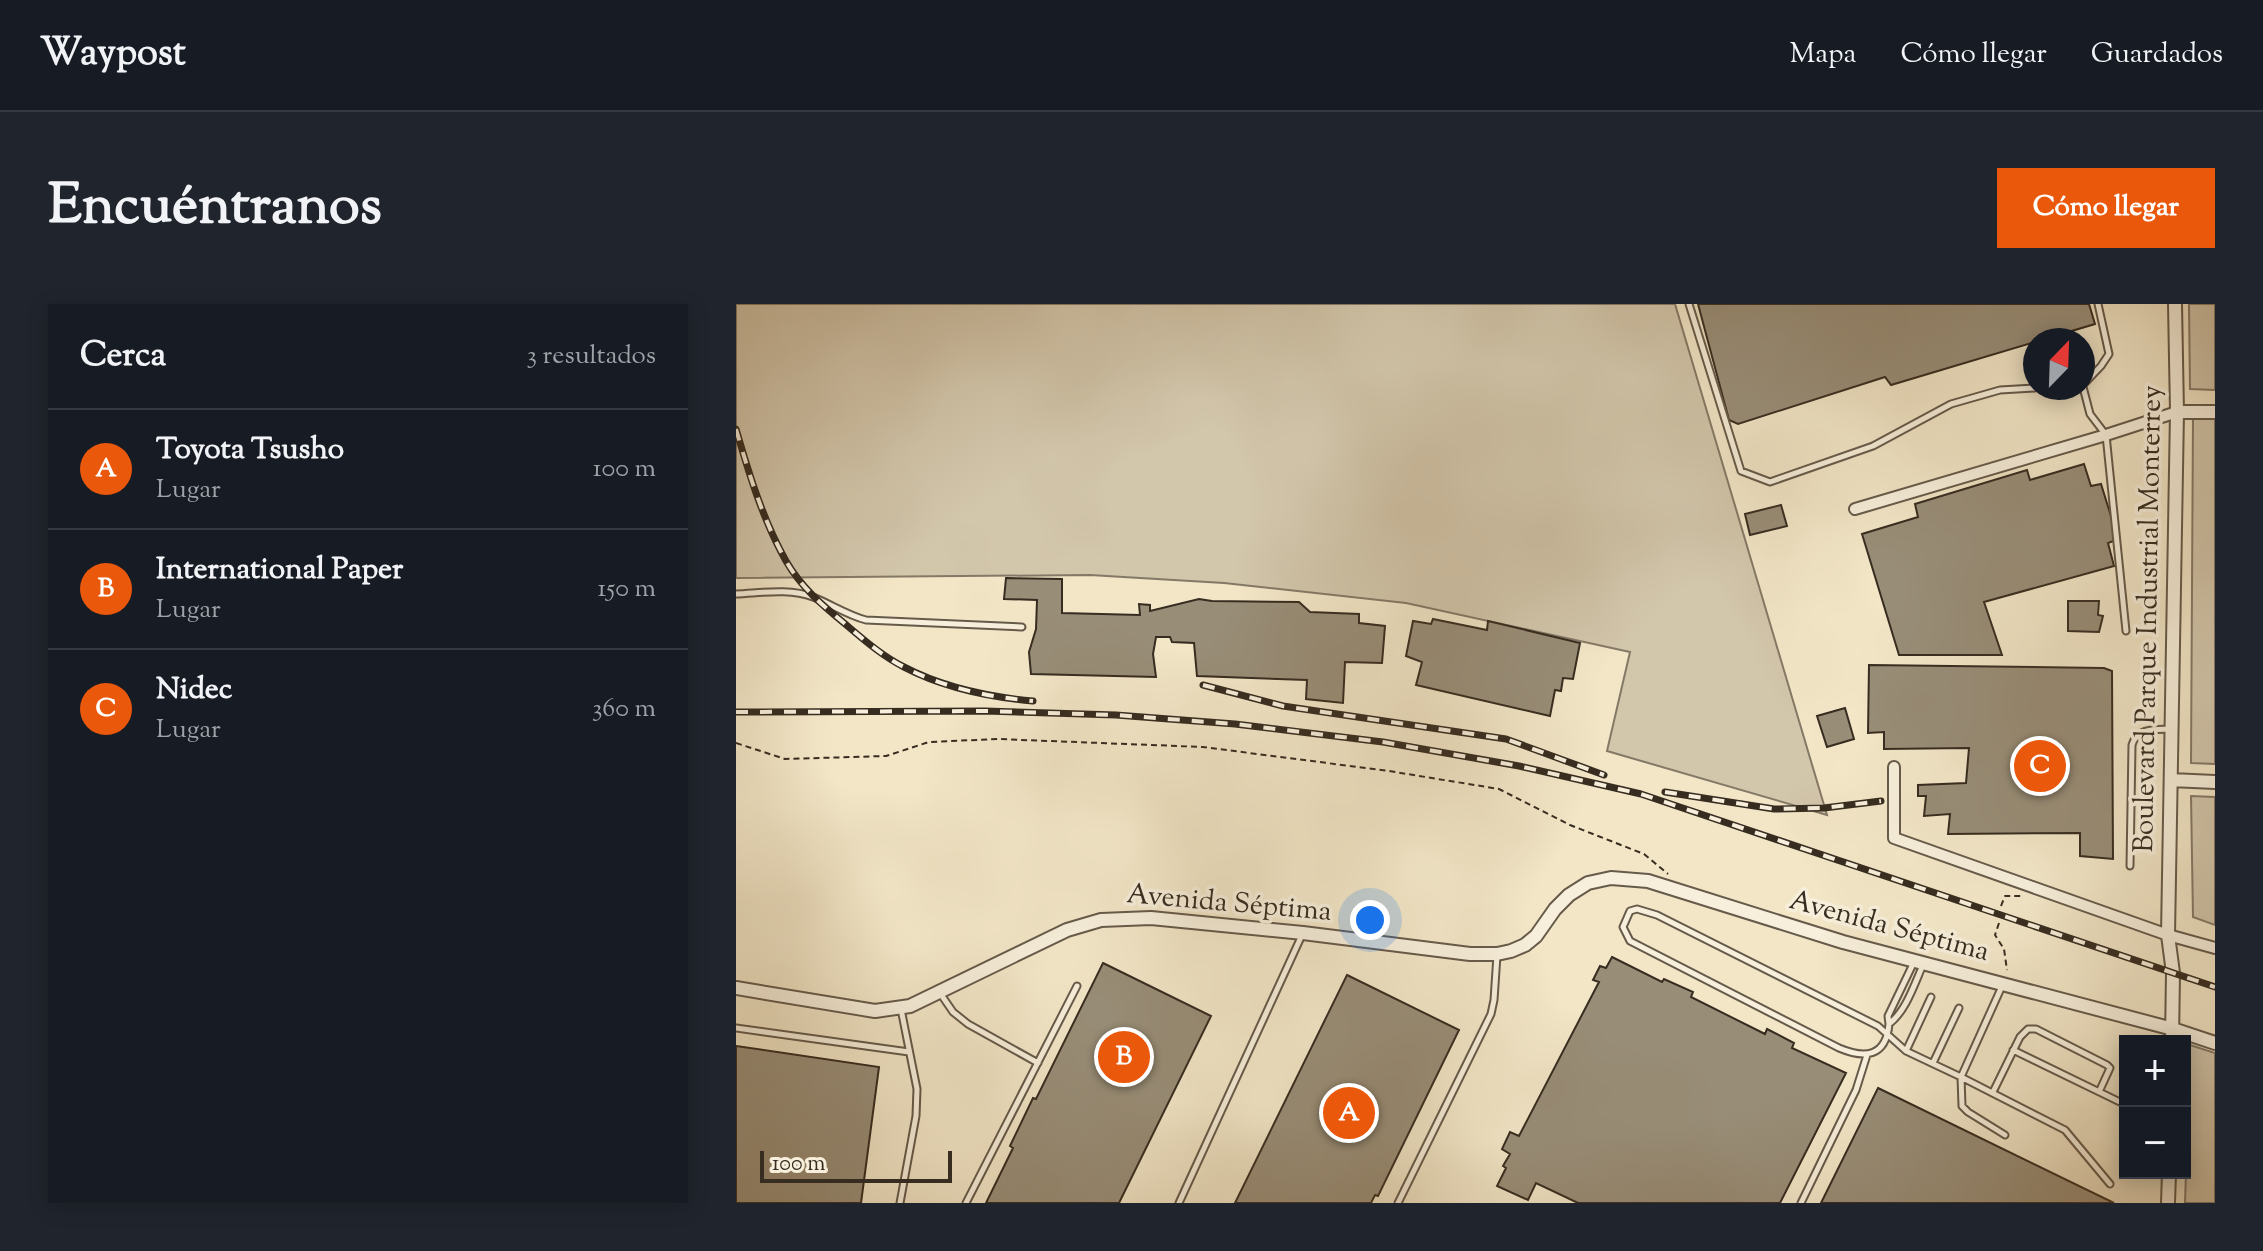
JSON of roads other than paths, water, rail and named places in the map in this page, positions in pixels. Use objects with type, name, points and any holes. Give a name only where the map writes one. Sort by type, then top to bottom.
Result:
[{"type":"street","name":"Boulevard Parque Industrial Monterrey","points":[[2173,1035],[2173,973],[2168,935],[2177,412],[2175,304]]},
{"type":"street","points":[[1855,509],[2177,412],[2215,412]]},
{"type":"street","points":[[1894,767],[1894,838],[2168,935],[2215,948]]},
{"type":"street","points":[[2171,780],[2215,782]]},
{"type":"street","name":"Avenida Séptima","points":[[736,988],[875,1011],[901,1008],[1067,930],[1101,920],[1151,918],[1470,954],[1497,954],[1525,945],[1536,936],[1569,895],[1588,883],[1611,878],[1648,881],[1843,942],[2004,983],[2173,1035]]},
{"type":"street","name":"Avenida Séptima","points":[[2191,1038],[2215,1043]]},
{"type":"street","points":[[2168,1203],[2169,1179]]},
{"type":"lane","points":[[1689,304],[1741,471],[1770,482],[1873,446],[1951,404],[2000,390],[2023,389]]},
{"type":"lane","points":[[2095,373],[2109,354],[2098,304]]},
{"type":"lane","points":[[2086,400],[2090,414],[2106,435],[2126,631]]},
{"type":"lane","points":[[736,594],[789,592],[812,597],[866,620],[1022,627]]},
{"type":"lane","points":[[2130,866],[2134,737],[2140,732],[2173,729]]},
{"type":"lane","points":[[1919,962],[1888,1016],[1888,1034],[1883,1045],[1867,1055],[1839,1048],[1630,941],[1623,927],[1630,911],[1637,909],[1657,915],[1878,1026],[1888,1034],[1906,1051],[2065,1130],[2110,1184]]},
{"type":"lane","points":[[1179,1203],[1303,933]]},
{"type":"lane","points":[[1398,1203],[1491,1014],[1497,954]]},
{"type":"lane","points":[[2004,983],[1961,1077],[1962,1106],[2005,1135]]},
{"type":"lane","points":[[966,1203],[1077,986]]},
{"type":"lane","points":[[939,992],[953,1012],[968,1024],[1038,1063]]},
{"type":"lane","points":[[1906,1051],[1931,997]]},
{"type":"lane","points":[[900,1203],[916,1116],[917,1089],[901,1008]]},
{"type":"lane","points":[[1933,1063],[1959,1008]]},
{"type":"lane","points":[[736,1028],[910,1052]]},
{"type":"lane","points":[[1993,1092],[2024,1032],[2036,1029],[2107,1065],[2110,1068],[2099,1092]]},
{"type":"lane","points":[[2013,1050],[2119,1102]]},
{"type":"lane","points":[[1801,1203],[1856,1090],[1867,1055]]},
{"type":"railway","points":[[736,429],[770,529],[798,579],[820,602],[880,652],[919,674],[967,690],[1033,701]]},
{"type":"railway","points":[[1203,685],[1283,706],[1506,739],[1604,775]]},
{"type":"railway","points":[[736,712],[985,711],[1116,715],[1235,724],[1383,742],[1519,766],[1641,794],[2215,987]]},
{"type":"railway","points":[[1665,792],[1774,809],[1824,808],[1881,801]]},
{"type":"place","name":"Nidec","points":[[2040,766]]},
{"type":"place","name":"International Paper","points":[[1124,1057]]},
{"type":"place","name":"Toyota Tsusho","points":[[1349,1113]]}]
